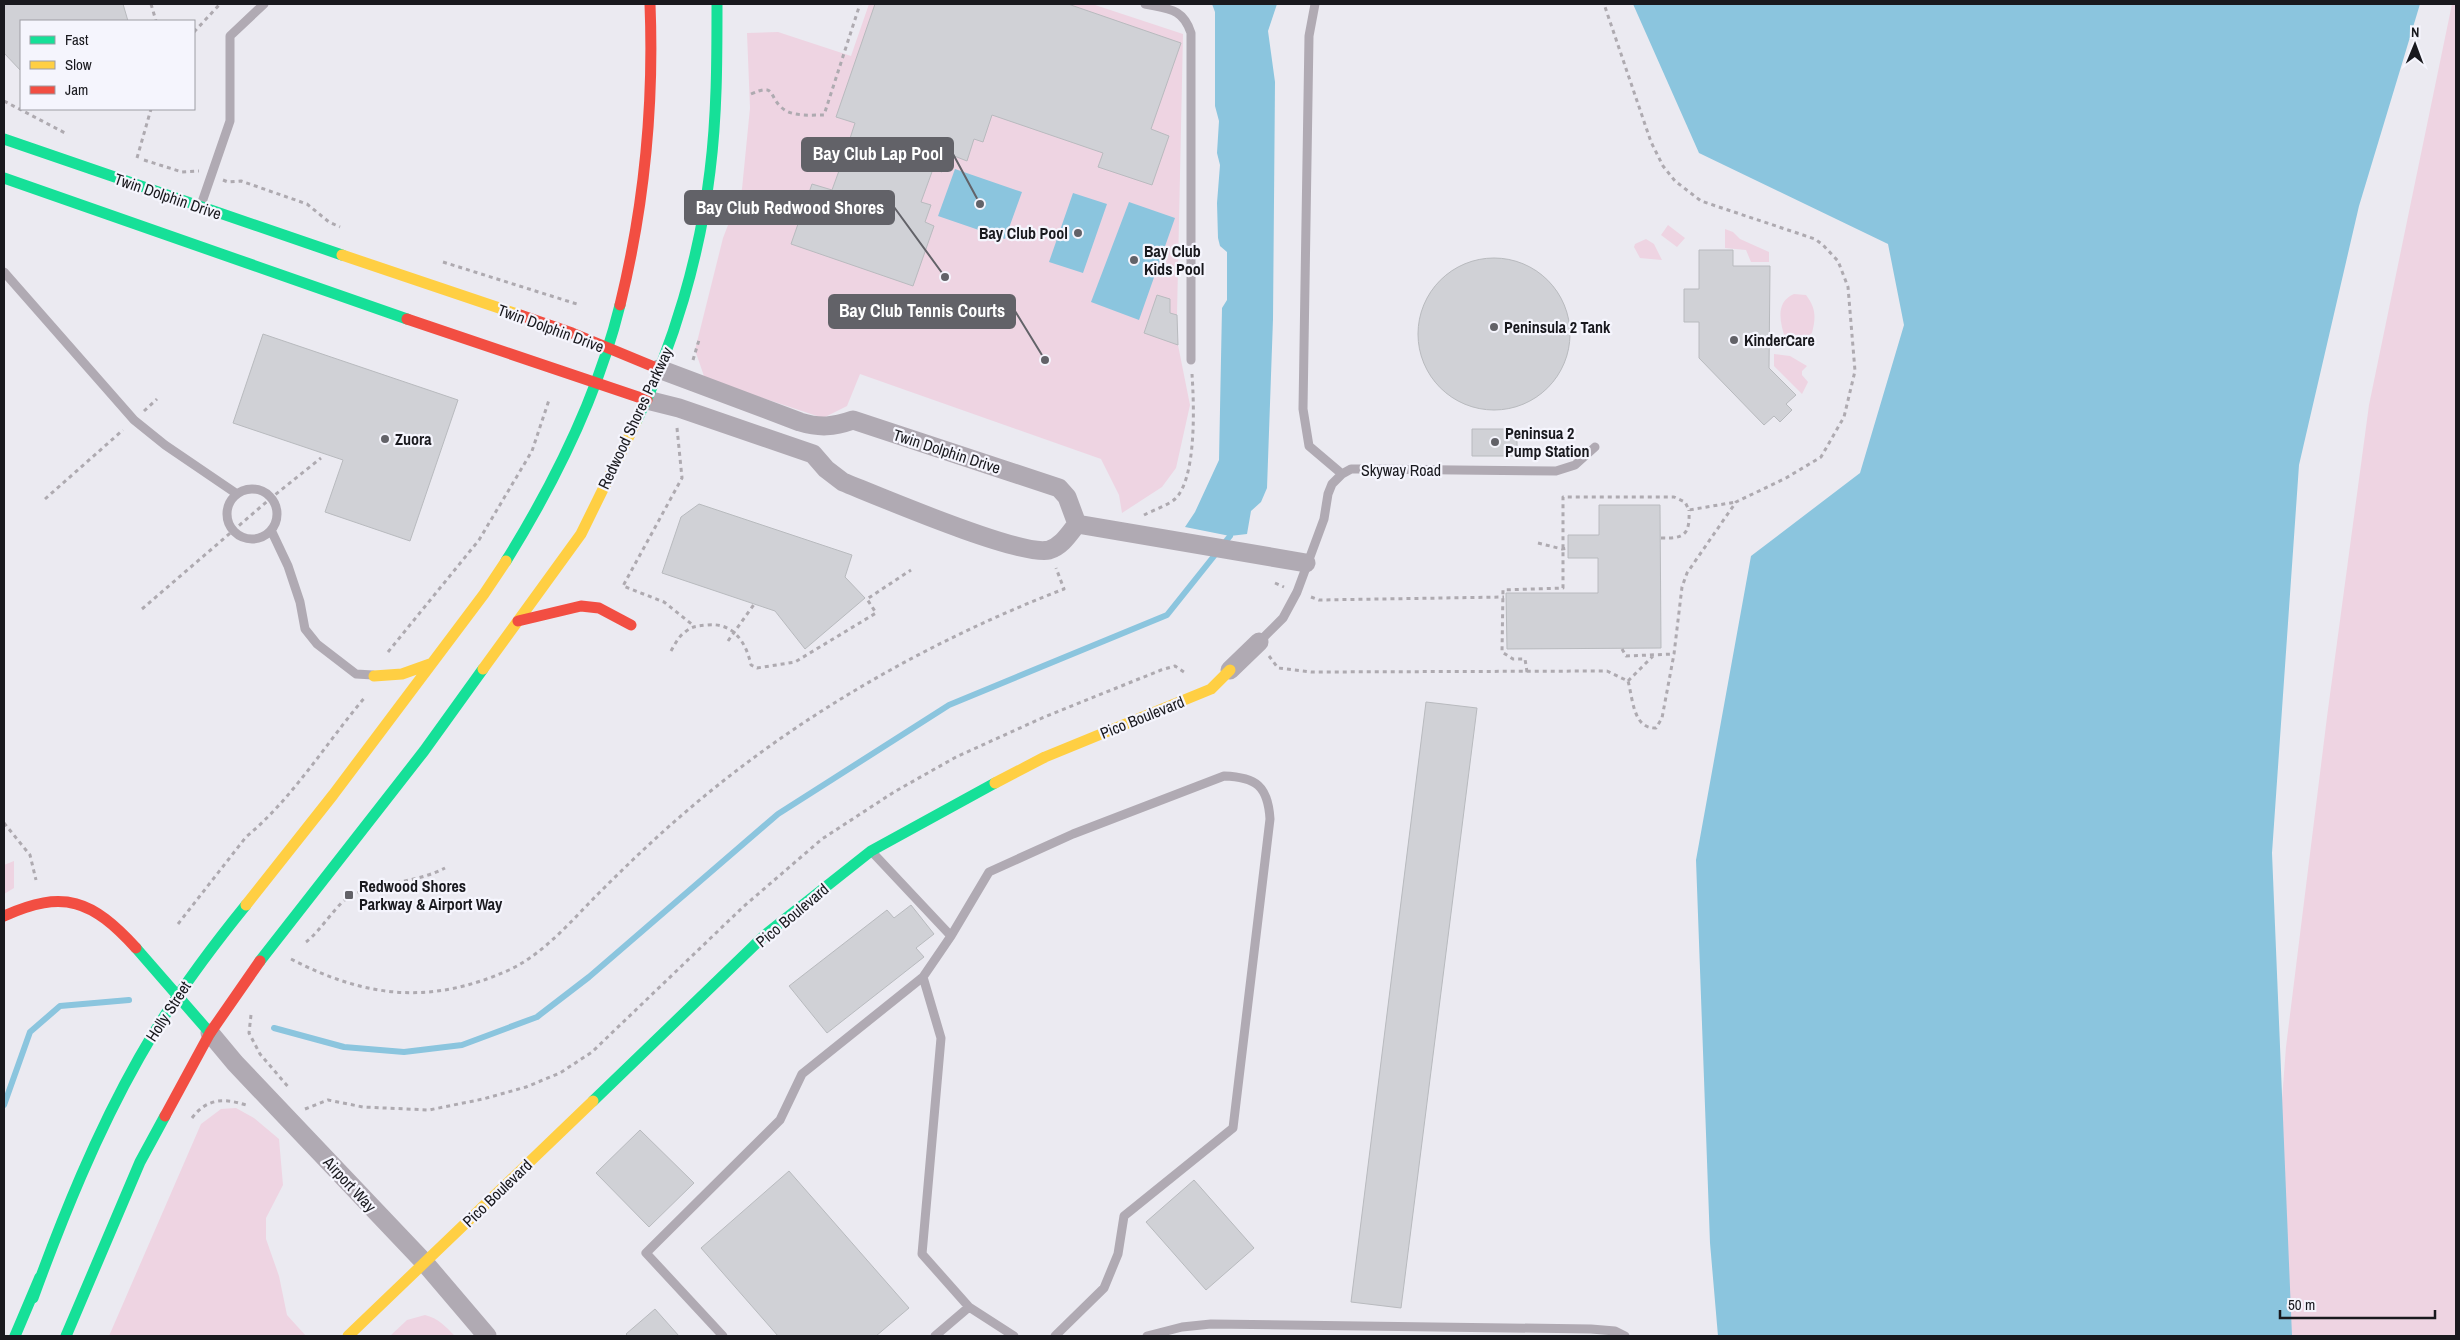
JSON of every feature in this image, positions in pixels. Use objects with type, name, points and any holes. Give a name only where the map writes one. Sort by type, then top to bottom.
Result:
[{"type":"main road","points":[[374,676],[402,674],[430,664],[499,572],[531,519],[580,421],[609,348],[622,297],[646,160],[651,88],[650,4]]},
{"type":"main road","name":"Redwood Shores Parkway","points":[[210,1033],[245,980],[424,751],[581,534],[659,369],[676,323],[696,246],[710,172],[717,85],[717,4]]},
{"type":"main road","name":"Twin Dolphin Drive","points":[[4,139],[572,334],[659,369]]},
{"type":"main road","points":[[4,178],[594,384],[646,400]]},
{"type":"main road","points":[[518,621],[580,606],[598,608],[631,625]]},
{"type":"main road","name":"Holly Street","points":[[19,1336],[40,1277],[95,1141],[126,1080],[177,996],[209,950],[332,796],[430,664]]},
{"type":"main road","name":"Pico Boulevard","points":[[424,1262],[765,935],[872,851],[926,819],[1044,757],[1211,689],[1230,670]]},
{"type":"main road","points":[[4,916],[19,909],[60,900],[76,902],[100,912],[125,935],[210,1033],[140,1162],[66,1336]]},
{"type":"main road","points":[[348,1336],[424,1262]]},
{"type":"main road","points":[[14,1336],[40,1277]]},
{"type":"street","name":"Twin Dolphin Drive","points":[[659,369],[800,422],[817,427],[834,427],[853,420],[1059,488],[1067,497],[1076,524]]},
{"type":"street","points":[[646,400],[679,408],[813,454],[826,469],[843,482],[985,537],[1035,551],[1049,550],[1060,545],[1076,524],[1115,532],[1306,562]]},
{"type":"street","name":"Skyway Road","points":[[1230,670],[1258,642]]},
{"type":"street","name":"Airport Way","points":[[210,1033],[235,1063],[424,1262],[487,1336]]},
{"type":"lane","points":[[200,207],[230,120],[230,36],[264,4]]},
{"type":"lane","points":[[1145,4],[1174,10],[1187,21],[1191,34],[1191,360]]},
{"type":"lane","points":[[1315,4],[1309,36],[1302,409],[1309,446],[1342,474]]},
{"type":"lane","points":[[4,272],[134,420],[165,445],[237,494]]},
{"type":"lane","name":"Skyway Road","points":[[1258,642],[1283,618],[1297,592],[1306,562],[1324,519],[1328,494],[1332,484],[1342,474],[1351,470],[1363,469],[1556,471],[1575,465],[1596,447]]},
{"type":"lane","points":[[254,489],[261,491],[271,498],[276,508],[277,516],[271,530],[265,535],[250,539],[242,537],[233,530],[227,517],[228,508],[237,494],[254,489]]},
{"type":"lane","points":[[271,530],[288,566],[300,602],[305,629],[318,644],[356,674],[374,676]]},
{"type":"lane","points":[[724,1336],[646,1254],[780,1120],[802,1074],[923,977],[951,936],[989,872],[1073,834],[1224,776],[1244,777],[1261,787],[1269,802],[1270,819],[1233,1128],[1124,1216],[1118,1254],[1104,1288],[1054,1336]]},
{"type":"lane","points":[[872,851],[951,936]]},
{"type":"lane","points":[[923,977],[941,1038],[922,1254],[969,1307],[1014,1336]]},
{"type":"lane","points":[[935,1336],[969,1307]]},
{"type":"lane","points":[[1147,1336],[1182,1327],[1211,1324],[1591,1329],[1614,1331],[1626,1336]]},
{"type":"path","points":[[151,4],[156,20]]},
{"type":"path","points":[[195,31],[220,4]]},
{"type":"path","points":[[751,94],[762,89],[768,89],[781,107],[794,114],[824,115],[860,4]]},
{"type":"path","points":[[1604,4],[1651,142],[1662,166],[1675,182],[1701,201],[1815,239],[1838,261],[1848,287],[1854,371],[1844,417],[1821,457],[1786,478],[1736,502],[1689,510]]},
{"type":"path","points":[[4,101],[20,109]]},
{"type":"path","points":[[22,110],[76,137]]},
{"type":"path","points":[[137,158],[151,110]]},
{"type":"path","points":[[128,155],[182,172],[199,170]]},
{"type":"path","points":[[228,182],[241,180],[307,204],[329,222],[345,230]]},
{"type":"path","points":[[438,261],[580,305]]},
{"type":"path","points":[[693,360],[699,340]]},
{"type":"path","points":[[1115,532],[1174,500],[1181,491],[1188,474],[1192,428],[1191,360]]},
{"type":"path","points":[[143,411],[157,399]]},
{"type":"path","points":[[383,657],[479,540],[532,451],[549,400]]},
{"type":"path","points":[[677,428],[682,478],[623,586],[664,602],[694,626]]},
{"type":"path","points":[[45,499],[124,429]]},
{"type":"path","points":[[142,609],[233,530],[321,458]]},
{"type":"path","points":[[1527,672],[1525,659],[1513,659],[1502,652],[1505,624],[1503,590],[1563,588],[1563,497],[1674,498],[1685,502],[1689,510],[1690,524],[1684,535],[1677,539],[1661,538]]},
{"type":"path","points":[[1628,681],[1637,717],[1642,725],[1648,728],[1656,728],[1662,718],[1674,654],[1682,587],[1687,573],[1736,502]]},
{"type":"path","points":[[1538,543],[1562,550],[1568,548]]},
{"type":"path","points":[[289,957],[317,972],[356,987],[390,993],[420,993],[458,986],[510,970],[542,948],[634,857],[684,814],[790,731],[913,658],[982,623],[1064,589],[1049,550]]},
{"type":"path","points":[[671,651],[684,632],[694,626],[711,624],[726,627],[734,632],[748,650],[751,665],[757,668],[795,662],[876,613],[867,598],[911,570]]},
{"type":"path","points":[[1275,583],[1320,600],[1504,597]]},
{"type":"path","points":[[728,641],[755,604]]},
{"type":"path","points":[[1258,642],[1278,668],[1303,671],[1607,671],[1628,681]]},
{"type":"path","points":[[1622,648],[1626,656],[1674,654]]},
{"type":"path","points":[[1628,681],[1654,656]]},
{"type":"path","points":[[286,1117],[328,1100],[363,1107],[429,1110],[483,1099],[526,1087],[560,1074],[592,1052],[743,906],[822,839],[894,792],[956,757],[1042,718],[1161,670],[1175,666],[1211,689]]},
{"type":"path","points":[[178,924],[246,837],[259,826],[295,786],[369,691]]},
{"type":"path","points":[[4,823],[30,855],[41,903]]},
{"type":"path","points":[[303,944],[316,935],[349,895],[400,881],[421,878],[445,868]]},
{"type":"path","points":[[283,964],[293,953]]},
{"type":"path","points":[[252,1007],[249,1033],[260,1054],[290,1089]]},
{"type":"path","points":[[190,1122],[201,1108],[217,1100],[250,1106]]},
{"type":"shaded area","points":[[869,4],[1092,4],[1183,34],[1177,315],[1178,345],[1190,405],[1176,468],[1162,487],[1122,513],[1119,495],[1101,459],[860,374],[847,406],[823,418],[705,379],[695,350],[723,238],[742,189],[750,108],[747,33],[778,32],[851,56]]},
{"type":"shaded area","points":[[2452,4],[2456,4],[2456,1336],[2264,1336],[2286,1047],[2327,717],[2369,405]]},
{"type":"shaded area","points":[[1668,225],[1685,238],[1677,247],[1661,235]]},
{"type":"shaded area","points":[[1725,229],[1733,232],[1740,239],[1769,252],[1769,262],[1751,262],[1746,250],[1725,248]]},
{"type":"shaded area","points":[[1646,239],[1654,244],[1662,260],[1640,258],[1634,247],[1635,244]]},
{"type":"shaded area","points":[[1794,294],[1806,295],[1812,304],[1814,313],[1812,333],[1797,343],[1785,338],[1780,313],[1784,302]]},
{"type":"shaded area","points":[[1774,354],[1790,356],[1807,366],[1802,371],[1802,375],[1808,382],[1802,394],[1774,366]]},
{"type":"shaded area","points":[[14,861],[14,888],[4,894],[4,865]]},
{"type":"shaded area","points":[[236,1108],[254,1118],[279,1139],[283,1185],[266,1218],[266,1239],[279,1276],[287,1315],[306,1336],[109,1336],[201,1124],[221,1109]]},
{"type":"shaded area","points":[[425,1315],[438,1321],[455,1336],[390,1336],[407,1320]]},
{"type":"water","points":[[1212,4],[1277,4],[1268,31],[1275,82],[1273,319],[1267,488],[1261,502],[1251,511],[1247,534],[1230,536],[1185,527],[1195,512],[1219,460],[1222,308],[1227,300],[1227,252],[1220,246],[1218,238],[1217,203],[1220,165],[1217,153],[1219,121],[1215,106],[1215,12]]},
{"type":"water","points":[[1633,4],[2420,4],[2359,206],[2299,465],[2272,853],[2292,1336],[1718,1336],[1710,1243],[1696,860],[1751,556],[1860,473],[1904,325],[1888,244],[1699,153]]},
{"type":"water","points":[[955,169],[1022,192],[1005,239],[938,216]]},
{"type":"water","name":"Bay Club Pool","points":[[1073,193],[1107,204],[1083,273],[1049,262]]},
{"type":"water","name":"Bay Club Kids Pool","points":[[1129,202],[1175,218],[1139,320],[1091,302]]},
{"type":"building","points":[[4,4],[123,4],[128,20],[20,20],[20,70],[4,53]]},
{"type":"building","points":[[875,4],[1068,4],[1181,43],[1151,129],[1169,136],[1152,185],[1098,167],[1103,153],[992,115],[983,142],[974,139],[967,161],[949,154],[942,172],[933,169],[921,202],[931,205],[925,222],[934,226],[913,286],[791,244],[812,184],[832,190],[844,157],[855,123],[836,117]]},
{"type":"building","name":"KinderCare","points":[[1699,250],[1733,250],[1733,266],[1770,266],[1769,368],[1796,395],[1786,404],[1792,410],[1780,422],[1774,416],[1764,425],[1699,358],[1699,322],[1684,322],[1684,289],[1699,289]]},
{"type":"building","name":"Peninsula 2 Tank","points":[[1494,258],[1509,259],[1523,263],[1548,280],[1565,305],[1569,319],[1569,349],[1565,363],[1548,388],[1523,405],[1509,409],[1494,410],[1479,409],[1465,405],[1440,388],[1423,363],[1419,349],[1418,334],[1419,319],[1423,305],[1440,280],[1465,263],[1479,259]]},
{"type":"building","points":[[1157,295],[1170,299],[1170,313],[1177,315],[1178,345],[1144,333]]},
{"type":"building","points":[[263,334],[458,400],[410,541],[325,512],[343,460],[233,423]]},
{"type":"building","name":"Peninsua 2 Pump Station","points":[[1472,429],[1517,429],[1517,456],[1472,456]]},
{"type":"building","points":[[699,504],[852,555],[845,577],[865,598],[805,649],[775,611],[662,573],[681,517]]},
{"type":"building","points":[[1599,505],[1660,505],[1661,648],[1507,649],[1506,593],[1598,593],[1598,558],[1568,558],[1568,535],[1599,535]]},
{"type":"building","points":[[1426,702],[1477,708],[1401,1308],[1351,1302]]},
{"type":"building","points":[[911,905],[934,934],[916,948],[924,957],[827,1033],[789,986],[887,910],[894,918]]},
{"type":"building","points":[[640,1130],[694,1183],[649,1227],[596,1173]]},
{"type":"building","points":[[789,1171],[909,1308],[876,1336],[778,1336],[701,1248]]},
{"type":"building","points":[[1194,1180],[1254,1248],[1206,1290],[1146,1222]]},
{"type":"building","points":[[655,1309],[679,1336],[628,1336],[626,1334]]},
{"type":"waterway","points":[[274,1028],[344,1047],[404,1052],[462,1045],[537,1017],[589,977],[778,814],[949,705],[1167,615],[1230,536]]},
{"type":"waterway","points":[[4,1105],[30,1032],[60,1006],[129,1000]]},
{"type":"traffic: fast","points":[[636,422],[650,393],[684,299],[700,235],[706,203],[714,129],[717,67],[717,4]]},
{"type":"traffic: fast","points":[[4,139],[342,255]]},
{"type":"traffic: fast","points":[[4,178],[407,319]]},
{"type":"traffic: fast","points":[[506,561],[558,469],[573,437],[600,372],[620,305]]},
{"type":"traffic: fast","points":[[260,961],[424,751],[483,669]]},
{"type":"traffic: fast","points":[[593,1101],[765,935],[871,851],[995,783]]},
{"type":"traffic: fast","points":[[33,1298],[81,1176],[123,1087],[176,998],[246,905]]},
{"type":"traffic: fast","points":[[136,948],[210,1033]]},
{"type":"traffic: fast","points":[[66,1336],[140,1162],[165,1116]]},
{"type":"traffic: fast","points":[[15,1336],[40,1277]]},
{"type":"traffic: slow","points":[[342,255],[520,315]]},
{"type":"traffic: slow","points":[[483,669],[581,534],[636,422]]},
{"type":"traffic: slow","points":[[246,905],[333,795],[484,594],[506,561]]},
{"type":"traffic: slow","points":[[374,676],[402,674],[430,664]]},
{"type":"traffic: slow","points":[[995,783],[1045,757],[1211,689],[1230,670]]},
{"type":"traffic: slow","points":[[348,1336],[593,1101]]},
{"type":"traffic: jam","points":[[620,305],[635,231],[646,155],[651,42],[650,4]]},
{"type":"traffic: jam","points":[[520,315],[572,333],[659,369]]},
{"type":"traffic: jam","points":[[407,319],[647,400]]},
{"type":"traffic: jam","points":[[518,621],[581,606],[599,608],[631,625]]},
{"type":"traffic: jam","points":[[4,916],[44,903],[61,902],[76,904],[91,910],[105,919],[136,948]]},
{"type":"traffic: jam","points":[[165,1116],[210,1033],[260,961]]},
{"type":"place","name":"Bay Club Lap Pool","points":[[980,204]]},
{"type":"place","name":"Bay Club Pool","points":[[1078,233]]},
{"type":"place","name":"Bay Club Kids Pool","points":[[1134,260]]},
{"type":"place","name":"Bay Club Redwood Shores","points":[[945,277]]},
{"type":"place","name":"Peninsula 2 Tank","points":[[1494,327]]},
{"type":"place","name":"KinderCare","points":[[1734,340]]},
{"type":"place","name":"Bay Club Tennis Courts","points":[[1045,360]]},
{"type":"place","name":"Zuora","points":[[385,439]]},
{"type":"place","name":"Peninsua 2 Pump Station","points":[[1495,442]]},
{"type":"place","name":"Redwood Shores Parkway & Airport Way","points":[[349,895]]}]
